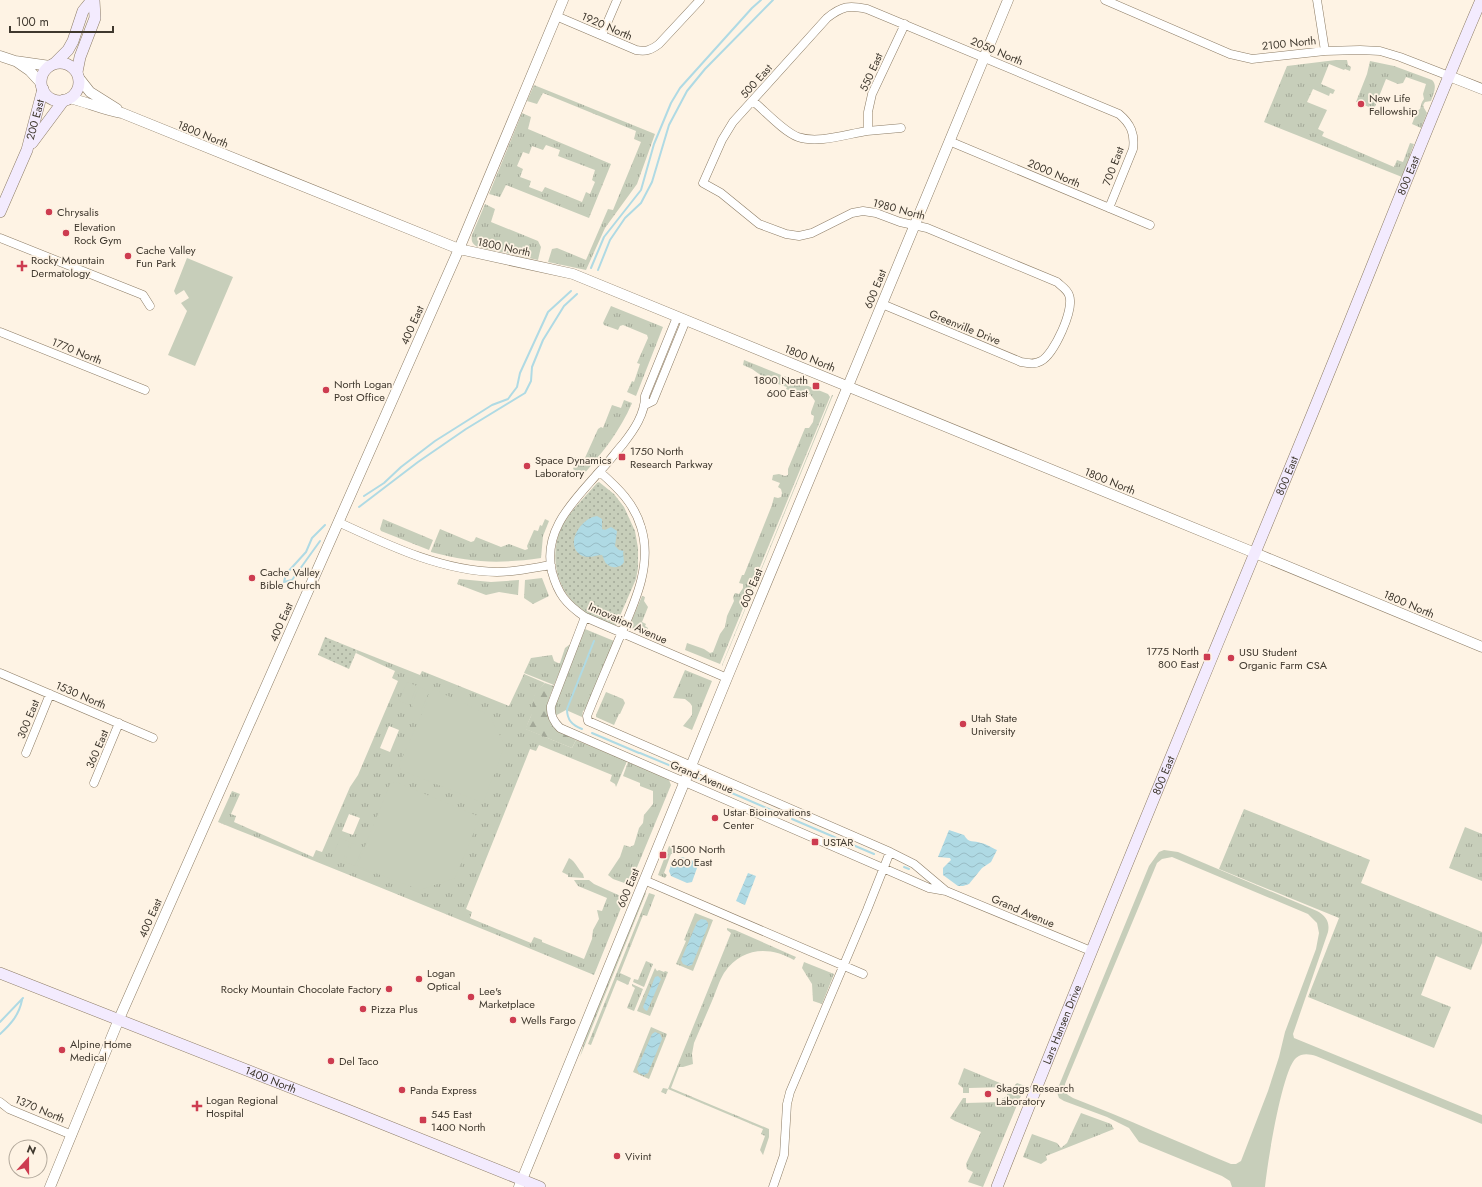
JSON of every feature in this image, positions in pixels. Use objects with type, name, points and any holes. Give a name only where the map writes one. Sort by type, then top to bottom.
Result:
[{"type":"main road","points":[[93,0],[95,18],[80,57],[78,90],[66,99],[52,99],[46,95],[42,86],[42,76],[45,71],[68,50],[73,41],[83,11],[93,0]]},
{"type":"main road","name":"800 East","points":[[1091,951],[1481,0]]},
{"type":"main road","points":[[52,65],[62,63],[68,64],[78,75]]},
{"type":"main road","name":"200 East","points":[[0,212],[27,150],[42,86]]},
{"type":"main road","name":"200 East","points":[[27,150],[66,99]]},
{"type":"main road","name":"Lars Hansen Drive","points":[[997,1187],[1091,951]]},
{"type":"main road","name":"1400 North","points":[[0,973],[119,1019],[521,1183],[540,1187]]},
{"type":"street","name":"400 East","points":[[50,1187],[119,1019],[459,249],[563,0]]},
{"type":"street","points":[[602,35],[617,0]]},
{"type":"street","name":"1920 North","points":[[556,16],[636,50],[643,51],[651,50],[659,44],[700,0]]},
{"type":"street","name":"600 East","points":[[521,1183],[684,782],[1008,0]]},
{"type":"street","name":"2100 North","points":[[1105,0],[1230,54],[1252,59],[1325,51],[1380,51],[1400,57],[1482,89]]},
{"type":"street","points":[[1317,0],[1325,51]]},
{"type":"street","name":"2050 North","points":[[844,7],[854,6],[867,9],[1119,114],[1127,121],[1133,131]]},
{"type":"street","name":"500 East","points":[[703,184],[722,140],[733,122],[827,18],[844,7]]},
{"type":"street","name":"550 East","points":[[868,131],[868,112],[872,94],[905,24]]},
{"type":"street","points":[[0,56],[15,61],[52,65]]},
{"type":"street","points":[[15,61],[30,71],[42,86]]},
{"type":"street","name":"1800 North","points":[[78,75],[90,92],[122,114]]},
{"type":"street","name":"1800 North","points":[[66,99],[82,101],[122,114],[459,249],[573,274],[1482,647]]},
{"type":"street","points":[[753,101],[790,133],[798,137],[819,140],[868,131],[901,128]]},
{"type":"street","name":"700 East","points":[[1109,208],[1133,149],[1133,131]]},
{"type":"street","name":"2000 North","points":[[949,142],[1150,226]]},
{"type":"street","name":"1980 North","points":[[703,184],[721,193],[759,224],[786,234],[799,236],[812,233],[852,213],[863,211],[876,213],[900,222],[927,228],[1057,282],[1069,295],[1069,312],[1053,348],[1048,356],[1040,361]]},
{"type":"street","points":[[0,238],[143,295],[150,306]]},
{"type":"street","name":"Greenville Drive","points":[[882,304],[1021,362],[1031,364],[1040,361]]},
{"type":"street","name":"Innovation Avenue","points":[[681,318],[653,401],[645,405],[637,424],[630,435],[564,513],[556,529],[552,544],[551,565],[560,594],[571,607],[585,617],[727,678]]},
{"type":"street","name":"1770 North","points":[[0,332],[145,390]]},
{"type":"street","points":[[600,472],[620,489],[632,506],[641,527],[645,551],[640,584],[621,633]]},
{"type":"street","points":[[338,522],[426,559],[458,568],[498,572],[521,571],[551,565]]},
{"type":"street","name":"Grand Avenue","points":[[585,617],[552,701],[551,711],[554,721],[560,728],[929,888],[946,891],[1091,951]]},
{"type":"street","name":"Grand Avenue","points":[[621,633],[587,716],[587,719],[591,723],[890,852],[914,864],[946,891]]},
{"type":"street","name":"1530 North","points":[[0,673],[153,738]]},
{"type":"street","name":"300 East","points":[[26,753],[50,694]]},
{"type":"street","name":"360 East","points":[[94,783],[119,724]]},
{"type":"street","points":[[773,1187],[784,1155],[787,1104],[790,1092],[844,966],[890,852]]},
{"type":"street","points":[[644,880],[862,974]]},
{"type":"street","name":"1370 North","points":[[0,1102],[9,1109],[72,1135]]},
{"type":"green space","points":[[1347,60],[1348,65],[1351,67],[1350,71],[1329,64],[1321,84],[1335,90],[1333,94],[1330,93],[1329,96],[1313,89],[1307,102],[1327,110],[1318,129],[1324,132],[1322,136],[1394,167],[1397,160],[1403,162],[1410,143],[1414,144],[1402,177],[1264,122],[1287,66]]},
{"type":"green space","points":[[1370,61],[1394,66],[1434,82],[1435,85],[1431,101],[1425,102],[1423,105],[1427,113],[1421,128],[1412,124],[1424,99],[1423,94],[1426,84],[1406,77],[1403,83],[1398,84],[1386,79],[1374,109],[1356,102],[1367,74]]},
{"type":"green space","points":[[534,85],[655,134],[637,184],[605,228],[586,270],[548,262],[552,249],[557,248],[586,260],[608,209],[613,210],[641,142],[634,139],[636,131],[543,93],[537,104],[527,101]]},
{"type":"green space","points":[[522,113],[531,117],[528,129],[611,164],[589,218],[506,185],[500,197],[489,194]],"holes":[[[546,145],[560,150],[558,156],[595,170],[592,180],[595,182],[590,194],[586,192],[582,202],[545,187],[542,192],[529,187],[531,181],[520,177],[523,169],[517,166],[523,152],[529,154],[532,146],[543,150]]]},
{"type":"green space","points":[[485,204],[495,209],[491,222],[538,241],[541,247],[538,260],[478,247],[473,243],[472,235]]},
{"type":"green space","points":[[187,258],[233,277],[195,366],[168,355],[187,311],[181,303],[189,298],[184,290],[176,295],[174,291]]},
{"type":"green space","points":[[611,306],[663,327],[636,396],[627,392],[632,381],[634,382],[640,364],[637,363],[648,338],[647,335],[623,325],[620,326],[618,330],[604,325],[603,323]]},
{"type":"green space","points":[[744,360],[828,394],[830,397],[720,664],[685,650],[687,643],[704,649],[710,653],[713,652],[720,634],[725,627],[727,616],[734,601],[733,597],[735,593],[739,594],[743,588],[743,584],[739,583],[742,575],[744,575],[774,497],[781,497],[781,489],[778,487],[780,483],[772,480],[773,475],[788,475],[788,469],[805,428],[809,428],[813,422],[814,416],[811,412],[815,401],[810,394],[803,396],[786,389],[787,387],[769,381],[752,369],[743,365]]},
{"type":"green space","points":[[833,395],[722,666],[722,665]]},
{"type":"green space","points":[[624,400],[632,403],[622,423],[610,441],[583,475],[573,469],[575,465],[572,463],[574,457],[584,460],[598,429],[601,427],[603,428],[612,405],[621,408]]},
{"type":"green space","points":[[599,482],[614,494],[624,507],[635,531],[638,548],[638,568],[636,579],[616,625],[611,625],[590,616],[578,607],[564,590],[556,569],[556,547],[562,526],[574,509]]},
{"type":"green space","points":[[383,519],[433,540],[429,550],[381,531],[380,529]]},
{"type":"green space","points":[[545,519],[549,521],[543,536],[541,558],[499,562],[473,560],[431,552],[440,529],[471,542],[474,541],[476,537],[501,547],[509,544],[525,550],[528,549],[527,546],[534,530],[538,531],[540,525],[542,526]]},
{"type":"green space","points":[[542,578],[549,596],[533,604],[524,598],[525,580]]},
{"type":"green space","points":[[459,579],[491,582],[519,580],[518,595],[499,592],[486,595],[457,584]]},
{"type":"green space","points":[[642,596],[645,597],[644,601],[648,607],[642,622],[646,624],[645,626],[651,633],[650,635],[629,627]]},
{"type":"green space","points":[[585,629],[614,641],[587,708],[583,711],[582,717],[566,710],[555,716],[555,701]]},
{"type":"green space","points":[[325,637],[357,650],[349,669],[318,655]]},
{"type":"green space","points":[[571,645],[554,685],[524,673],[531,658],[552,655],[554,661],[560,663],[565,648]]},
{"type":"green space","points":[[357,650],[420,675],[422,671],[509,706],[524,674],[545,683],[535,694],[532,714],[526,729],[572,748],[576,740],[627,761],[616,787],[615,784],[610,781],[612,775],[539,745],[536,751],[530,749],[466,909],[472,912],[470,918],[531,943],[534,937],[542,940],[542,942],[584,959],[592,939],[593,930],[599,919],[597,910],[602,911],[607,898],[578,886],[574,880],[589,880],[594,884],[625,898],[594,975],[218,822],[232,791],[240,794],[231,814],[236,816],[234,822],[313,857],[316,850],[322,852],[350,787],[358,775],[398,681],[392,678],[395,671],[356,653]],"holes":[[[389,726],[399,730],[390,752],[380,748]],[[349,814],[360,818],[353,835],[342,831]]]},
{"type":"green space","points":[[685,670],[712,681],[692,730],[683,726],[692,715],[692,706],[685,699],[673,698]]},
{"type":"green space","points":[[407,682],[417,686],[409,705],[399,701]]},
{"type":"green space","points":[[545,683],[554,686],[548,705],[547,713],[549,719],[559,730],[576,740],[572,748],[525,729],[531,716],[536,691]]},
{"type":"green space","points":[[419,687],[429,692],[421,711],[411,706]]},
{"type":"green space","points":[[433,689],[489,715],[505,745],[483,803],[401,770],[399,765]]},
{"type":"green space","points":[[606,692],[623,699],[625,703],[614,725],[596,717]]},
{"type":"green space","points":[[628,762],[664,777],[669,780],[671,785],[630,885],[613,879],[608,875],[620,857],[624,845],[630,847],[634,845],[639,828],[643,823],[644,815],[653,804],[653,791],[640,786],[640,783],[623,776]]},
{"type":"green space","points":[[396,782],[480,817],[455,878],[420,890],[357,866],[390,784]]},
{"type":"green space","points":[[1244,809],[1370,860],[1361,883],[1482,932],[1482,943],[1471,970],[1436,956],[1421,995],[1451,1007],[1434,1048],[1308,997],[1339,918],[1219,869]]},
{"type":"green space","points":[[1465,827],[1482,834],[1482,881],[1449,868]]},
{"type":"green space","points":[[340,838],[350,842],[343,861],[332,857]]},
{"type":"green space","points":[[352,843],[363,847],[355,866],[345,862]]},
{"type":"green space","points":[[669,846],[679,851],[678,854],[671,854],[664,873],[667,875],[665,878],[658,875]]},
{"type":"green space","points":[[1164,850],[1178,852],[1317,911],[1323,915],[1328,922],[1328,932],[1293,1034],[1294,1038],[1482,1115],[1482,1124],[1316,1056],[1308,1054],[1298,1056],[1291,1066],[1281,1098],[1276,1119],[1265,1187],[1232,1187],[1230,1181],[1222,1176],[1139,1142],[1129,1128],[1107,1117],[1059,1098],[1057,1092],[1058,1088],[1149,866],[1159,852]],"holes":[[[1172,857],[1308,914],[1317,923],[1319,933],[1316,949],[1285,1032],[1268,1091],[1241,1161],[1236,1164],[1231,1164],[1073,1098],[1065,1092],[1065,1084],[1157,863],[1162,859]]]},
{"type":"green space","points":[[569,858],[583,874],[584,878],[568,877],[568,875],[562,872]]},
{"type":"green space","points":[[645,892],[646,893],[580,1057],[585,1039]]},
{"type":"green space","points":[[649,893],[655,895],[647,916],[643,915],[620,973],[631,978],[628,985],[617,980],[591,1045],[588,1044]]},
{"type":"green space","points":[[695,913],[713,920],[693,971],[676,964],[686,941],[684,940]]},
{"type":"green space","points":[[727,928],[735,930],[796,957],[794,960],[775,952],[756,952],[747,954],[731,964],[721,979],[694,1043],[692,1054],[693,1064],[679,1067],[671,1088],[769,1129],[769,1137],[763,1155],[760,1150],[765,1136],[761,1134],[763,1129],[668,1089],[731,933],[727,930]]},
{"type":"green space","points":[[646,961],[653,964],[644,987],[633,982],[634,979],[638,980]]},
{"type":"green space","points":[[804,962],[834,974],[822,1004],[813,1001],[812,984],[802,968]]},
{"type":"green space","points":[[655,968],[657,971],[668,972],[650,1016],[637,1011]]},
{"type":"green space","points":[[632,984],[643,989],[634,1011],[627,1008],[635,988]]},
{"type":"green space","points":[[651,1027],[667,1034],[649,1079],[633,1072]]},
{"type":"green space","points":[[964,1068],[1012,1088],[1017,1083],[1025,1086],[983,1187],[968,1182],[973,1172],[967,1169],[966,1164],[981,1132],[950,1118],[963,1098],[966,1098],[966,1103],[1002,1102],[1002,1098],[1007,1095],[1006,1087],[969,1088],[969,1093],[963,1093],[963,1088],[958,1084]]},
{"type":"green space","points":[[663,1088],[668,1089],[666,1094],[661,1092]]},
{"type":"green space","points":[[1081,1113],[1111,1124],[1114,1129],[1046,1156],[1047,1160],[1041,1164],[1023,1157],[1032,1134],[1057,1143],[1061,1148],[1067,1143]]},
{"type":"water","points":[[597,516],[602,519],[602,529],[605,530],[611,527],[617,531],[615,546],[619,550],[624,551],[624,562],[619,567],[609,566],[605,562],[602,555],[585,557],[577,552],[574,546],[576,533],[580,527],[591,518]]},
{"type":"water","points":[[949,830],[964,835],[970,841],[987,845],[997,850],[991,862],[982,868],[969,884],[963,886],[958,886],[943,875],[943,868],[951,860],[950,858],[938,857]]},
{"type":"water","points":[[682,857],[696,862],[697,868],[692,882],[687,883],[671,876],[669,871],[673,860]]},
{"type":"water","points":[[748,873],[756,876],[745,905],[736,901]]},
{"type":"water","points":[[701,919],[706,920],[708,926],[692,965],[688,966],[683,964],[681,960],[697,922]]},
{"type":"water","points":[[658,976],[661,979],[647,1011],[643,1007],[655,977]]},
{"type":"water","points":[[655,1032],[660,1034],[662,1039],[648,1073],[644,1075],[639,1073],[637,1069],[652,1034]]},
{"type":"waterway","points":[[591,268],[604,237],[641,190],[654,144],[671,103],[680,88],[752,8],[761,0]]},
{"type":"waterway","points":[[598,270],[610,240],[625,218],[641,203],[652,182],[669,125],[687,91],[705,69],[773,0]]},
{"type":"waterway","points":[[364,496],[384,483],[401,467],[435,441],[492,405],[508,399],[517,387],[520,373],[548,312],[571,291]]},
{"type":"waterway","points":[[359,507],[418,462],[466,429],[525,393],[531,381],[532,367],[543,340],[564,306],[577,294]]},
{"type":"waterway","points":[[284,582],[286,574],[306,552],[312,538],[325,525]]},
{"type":"waterway","points":[[284,582],[292,580],[320,541]]},
{"type":"waterway","points":[[582,729],[575,726],[571,722],[567,709],[594,641]]},
{"type":"waterway","points":[[592,733],[639,753]]},
{"type":"waterway","points":[[640,753],[676,768]]},
{"type":"waterway","points":[[697,778],[783,815]]},
{"type":"waterway","points":[[792,819],[874,854]]},
{"type":"waterway","points":[[904,867],[909,869]]},
{"type":"waterway","points":[[0,1022],[23,998]]},
{"type":"waterway","points":[[0,1034],[14,1019],[22,1000]]},
{"type":"place","name":"New Life Fellowship","points":[[1361,104]]},
{"type":"place","name":"Chrysalis","points":[[49,212]]},
{"type":"place","name":"Elevation Rock Gym","points":[[66,233]]},
{"type":"place","name":"Cache Valley Fun Park","points":[[128,256]]},
{"type":"place","name":"Rocky Mountain Dermatology","points":[[22,266]]},
{"type":"place","name":"1800 North 600 East","points":[[816,386]]},
{"type":"place","name":"North Logan Post Office","points":[[326,390]]},
{"type":"place","name":"1750 North Research Parkway","points":[[622,457]]},
{"type":"place","name":"Space Dynamics Laboratory","points":[[527,466]]},
{"type":"place","name":"Cache Valley Bible Church","points":[[252,578]]},
{"type":"place","name":"1775 North 800 East","points":[[1207,657]]},
{"type":"place","name":"USU Student Organic Farm CSA","points":[[1231,658]]},
{"type":"place","name":"Utah State University","points":[[963,724]]},
{"type":"place","name":"Ustar Bioinovations Center","points":[[715,818]]},
{"type":"place","name":"USTAR","points":[[815,842]]},
{"type":"place","name":"1500 North 600 East","points":[[663,855]]},
{"type":"place","name":"Logan Optical","points":[[419,979]]},
{"type":"place","name":"Rocky Mountain Chocolate Factory","points":[[389,989]]},
{"type":"place","name":"Lee's Marketplace","points":[[471,997]]},
{"type":"place","name":"Pizza Plus","points":[[363,1009]]},
{"type":"place","name":"Wells Fargo","points":[[513,1020]]},
{"type":"place","name":"Alpine Home Medical","points":[[62,1050]]},
{"type":"place","name":"Del Taco","points":[[331,1061]]},
{"type":"place","name":"Panda Express","points":[[402,1090]]},
{"type":"place","name":"Skaggs Research Laboratory","points":[[988,1094]]},
{"type":"place","name":"Logan Regional Hospital","points":[[197,1106]]},
{"type":"place","name":"545 East 1400 North","points":[[423,1120]]},
{"type":"place","name":"Vivint","points":[[617,1156]]}]
